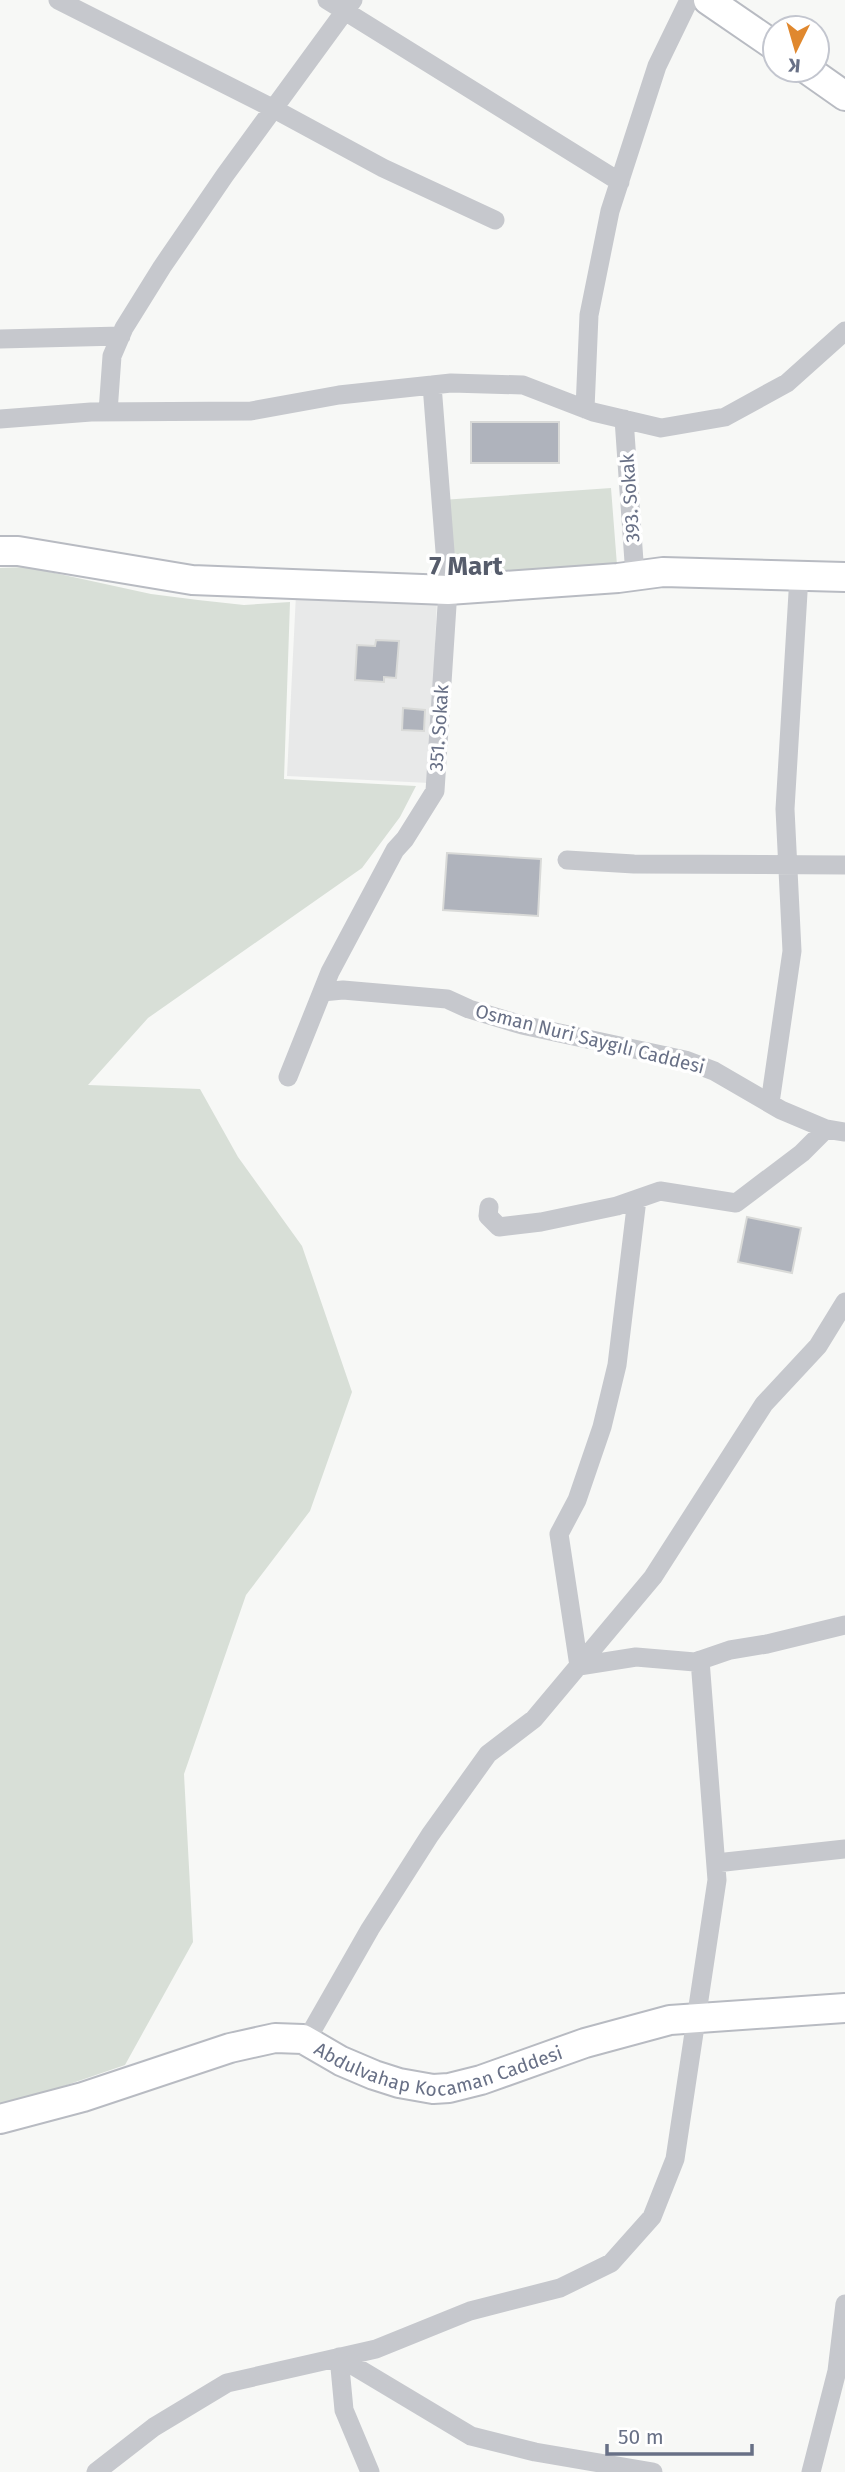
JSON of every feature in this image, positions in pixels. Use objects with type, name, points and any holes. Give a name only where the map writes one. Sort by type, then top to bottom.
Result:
[{"type":"street","points":[[58,0],[274,109],[383,168],[495,220]]},
{"type":"street","points":[[327,0],[349,6],[620,182]]},
{"type":"street","points":[[585,409],[589,315],[610,211],[657,66],[689,0]]},
{"type":"street","points":[[708,0],[761,36]]},
{"type":"street","points":[[108,412],[113,356],[121,337],[162,267],[349,6]]},
{"type":"street","points":[[828,84],[845,96]]},
{"type":"street","points":[[0,419],[108,412],[251,411],[339,395],[432,385],[523,385],[585,409],[661,428],[725,417],[788,383],[845,331]]},
{"type":"street","points":[[0,339],[121,337]]},
{"type":"street","name":"351. Sokak","points":[[288,1077],[330,972],[396,850],[435,791],[448,590],[432,385]]},
{"type":"street","name":"393. Sokak","points":[[624,419],[635,576]]},
{"type":"street","points":[[0,551],[18,551],[192,580],[448,590],[663,572],[845,577]]},
{"type":"street","points":[[770,1103],[792,951],[785,809],[799,576]]},
{"type":"street","points":[[566,860],[634,864],[845,865]]},
{"type":"street","name":"Osman Nuri Saygılı Caddesi","points":[[322,992],[343,990],[447,999],[522,1025],[685,1060],[714,1071],[781,1111],[835,1130]]},
{"type":"street","points":[[489,1207],[488,1216],[499,1227],[541,1222],[617,1206],[660,1191],[736,1203],[835,1130]]},
{"type":"street","points":[[579,1666],[559,1534],[577,1500],[602,1427],[617,1365],[637,1199]]},
{"type":"street","points":[[306,2041],[385,1905],[430,1835],[488,1754],[534,1719],[653,1577],[764,1404],[818,1346],[845,1302]]},
{"type":"street","points":[[579,1666],[636,1657],[684,1662],[700,1660],[730,1650],[845,1625]]},
{"type":"street","points":[[96,2472],[154,2427],[227,2383],[376,2349],[470,2311],[560,2288],[611,2263],[652,2217],[675,2160],[717,1880],[700,1660]]},
{"type":"street","points":[[716,1863],[845,1849]]},
{"type":"street","name":"Abdulvahap Kocaman Caddesi","points":[[0,2119],[83,2097],[253,2042],[289,2037],[306,2041],[341,2061],[374,2075],[399,2084],[433,2089],[481,2080],[637,2027],[697,2017],[845,2008]]},
{"type":"street","points":[[811,2472],[837,2371],[845,2304]]},
{"type":"street","points":[[339,2357],[344,2410],[370,2472]]},
{"type":"street","points":[[339,2357],[471,2436],[535,2452],[653,2472]]},
{"type":"shaded area","points":[[611,488],[618,578],[448,590],[442,500]]},
{"type":"shaded area","points":[[27,567],[151,594],[244,605],[290,602],[284,779],[416,786],[400,817],[362,868],[148,1018],[88,1085],[200,1089],[238,1157],[302,1246],[352,1392],[310,1511],[246,1595],[184,1774],[193,1942],[125,2065],[0,2108],[0,568]]},
{"type":"shaded area","points":[[296,594],[437,601],[429,783],[287,776]]},
{"type":"building","points":[[471,422],[559,422],[559,463],[471,463]]},
{"type":"building","points":[[376,640],[399,641],[396,678],[384,677],[384,682],[355,680],[357,645],[375,646]]},
{"type":"building","points":[[403,708],[425,710],[424,731],[402,730]]},
{"type":"building","points":[[447,853],[541,859],[538,916],[443,910]]},
{"type":"building","points":[[747,1217],[801,1228],[792,1273],[738,1262]]},
{"type":"district","name":"7 Mart","points":[[466,566]]}]
